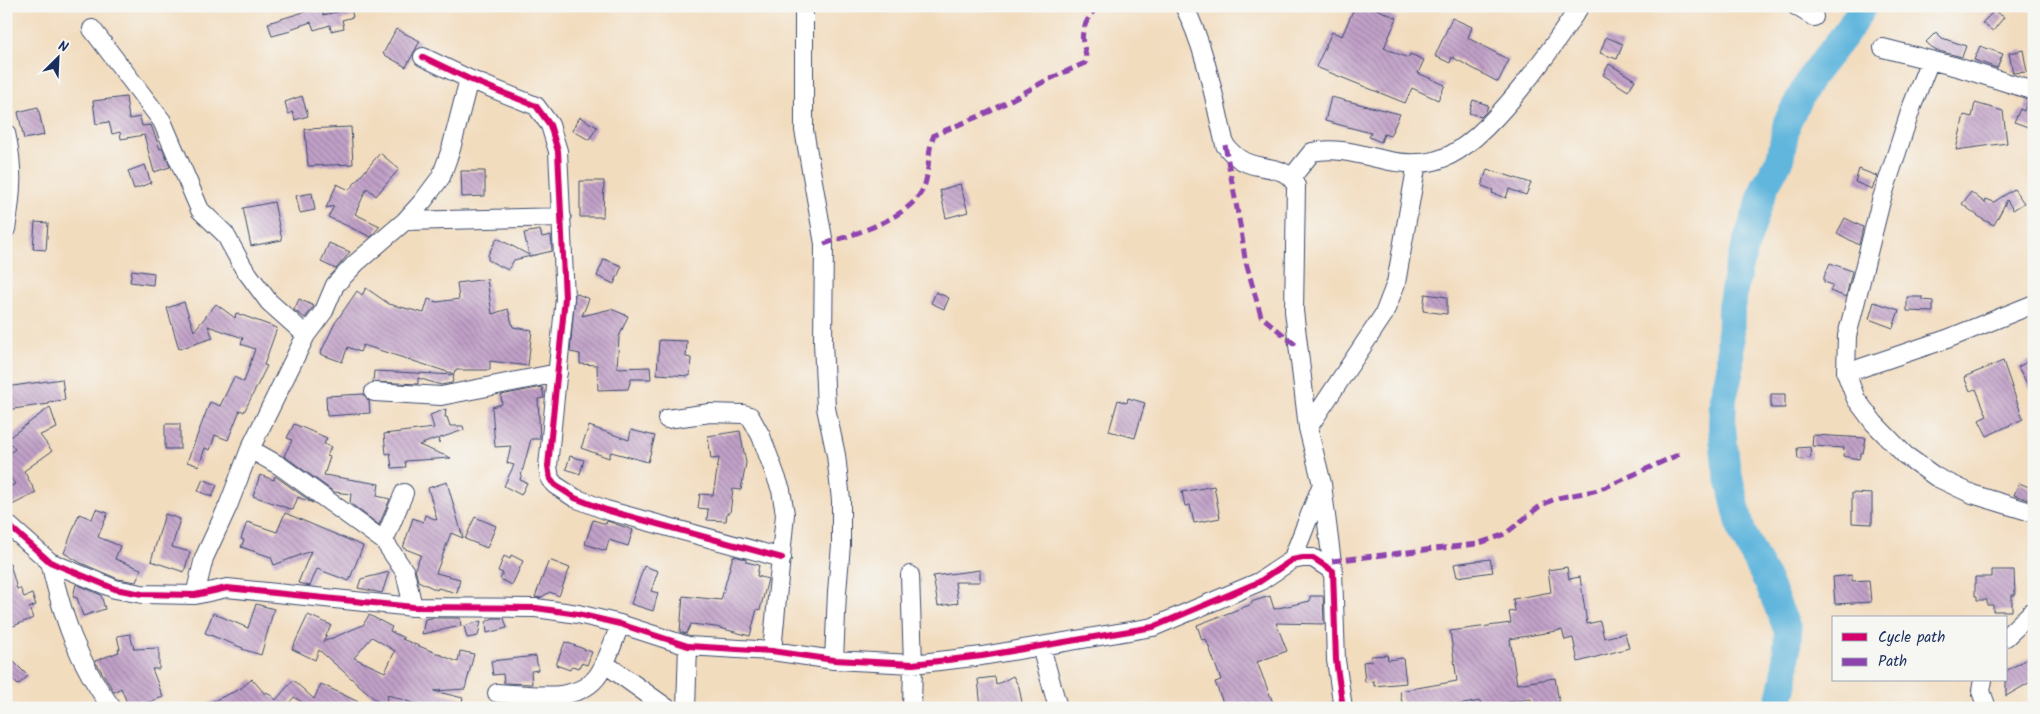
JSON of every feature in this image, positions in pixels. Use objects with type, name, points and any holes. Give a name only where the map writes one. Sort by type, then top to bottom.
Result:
[{"type":"street","points":[[804,6],[804,130],[824,244],[823,342],[826,408],[836,455],[841,500],[841,545],[834,660]]},
{"type":"street","points":[[1184,6],[1196,28],[1203,51],[1225,145],[1232,155],[1247,163],[1284,172],[1292,177],[1296,186],[1294,311],[1308,428],[1322,484],[1333,571],[1336,660],[1343,708]]},
{"type":"street","points":[[1292,177],[1312,152],[1325,149],[1340,149],[1381,159],[1417,163],[1444,158],[1459,150],[1480,134],[1524,83],[1558,39],[1580,6]]},
{"type":"street","points":[[1796,6],[1814,17]]},
{"type":"street","points":[[92,29],[162,121],[200,210],[225,234],[243,267],[269,302],[306,335]]},
{"type":"street","points":[[1883,48],[2034,91]]},
{"type":"street","points":[[424,57],[469,80],[536,106],[550,125],[558,151],[565,298],[548,466],[550,479],[555,485],[575,498],[606,510],[782,558]]},
{"type":"street","points":[[1930,60],[1909,115],[1881,201],[1847,336],[1846,373],[1856,399],[1874,423],[1904,455],[1936,477],[1972,494],[2034,513]]},
{"type":"street","points":[[195,595],[204,558],[228,506],[250,449],[306,335],[324,311],[335,286],[356,263],[405,221],[424,201],[441,177],[451,149],[469,80]]},
{"type":"street","points":[[6,132],[12,159],[11,191],[6,228]]},
{"type":"street","points":[[1308,428],[1384,314],[1391,300],[1396,283],[1417,163]]},
{"type":"street","points":[[405,221],[562,217]]},
{"type":"street","points":[[1846,373],[1947,339],[2034,304]]},
{"type":"street","points":[[374,392],[441,396],[558,373]]},
{"type":"street","points":[[667,419],[732,412],[750,416],[761,436],[782,490],[785,514],[772,651]]},
{"type":"street","points":[[250,449],[280,466],[384,541],[405,572],[413,607]]},
{"type":"street","points":[[1292,560],[1322,484]]},
{"type":"street","points":[[384,541],[404,493]]},
{"type":"street","points":[[10,530],[50,562],[116,589],[142,594],[195,595],[228,588],[413,607],[536,608],[578,614],[620,624],[688,646],[772,651],[834,660],[913,664],[1041,647],[1153,627],[1259,582],[1292,560],[1313,558],[1333,571]]},
{"type":"street","points":[[50,562],[61,609],[73,641],[94,684],[112,708]]},
{"type":"street","points":[[910,576],[913,664],[912,708]]},
{"type":"street","points":[[2008,635],[2034,610]]},
{"type":"street","points":[[497,693],[570,695],[590,685],[604,663],[620,624]]},
{"type":"street","points":[[686,708],[688,646]]},
{"type":"street","points":[[1041,647],[1058,708]]},
{"type":"street","points":[[604,663],[667,708]]},
{"type":"street","points":[[1983,682],[1981,691],[1987,708]]},
{"type":"building","points":[[1355,6],[1370,6],[1397,18],[1384,48],[1408,58],[1410,54],[1424,60],[1418,73],[1445,85],[1438,100],[1412,88],[1405,103],[1316,67],[1332,32],[1342,36]]},
{"type":"building","points":[[320,7],[323,15],[351,9],[353,17],[342,20],[344,28],[331,31],[330,25],[314,30],[311,22],[290,29],[291,31],[272,36],[268,23]]},
{"type":"building","points":[[1994,11],[2004,17],[1993,31],[1982,23]]},
{"type":"building","points":[[1452,18],[1472,27],[1468,38],[1509,60],[1498,82],[1452,57],[1450,63],[1435,56]]},
{"type":"building","points":[[396,29],[420,41],[406,67],[383,54]]},
{"type":"building","points":[[1936,32],[1942,38],[1966,46],[1962,57],[1935,50],[1926,42]]},
{"type":"building","points":[[1606,37],[1623,44],[1617,59],[1600,53]]},
{"type":"building","points":[[1980,46],[2003,54],[1997,68],[1974,60]]},
{"type":"building","points":[[2023,50],[2027,72],[2013,73],[2009,53]]},
{"type":"building","points":[[1609,64],[1635,80],[1628,91],[1603,75]]},
{"type":"building","points":[[302,96],[308,116],[295,120],[293,112],[288,114],[285,102]]},
{"type":"building","points":[[126,97],[129,119],[140,117],[142,126],[151,125],[160,149],[162,148],[170,167],[154,172],[144,135],[121,139],[120,132],[112,134],[109,122],[96,124],[93,101]]},
{"type":"building","points":[[1331,97],[1400,114],[1390,136],[1384,134],[1381,142],[1369,137],[1371,133],[1325,121]]},
{"type":"building","points":[[1473,100],[1488,105],[1486,112],[1481,117],[1469,113]]},
{"type":"building","points":[[2028,100],[2034,101],[2034,129],[2014,122],[2020,109],[2024,111]]},
{"type":"building","points":[[1975,103],[2003,111],[2007,143],[1956,150],[1964,115],[1972,117]]},
{"type":"building","points":[[38,107],[44,135],[24,139],[18,112]]},
{"type":"building","points":[[580,117],[597,127],[589,140],[572,130]]},
{"type":"building","points":[[351,127],[353,164],[308,166],[305,129]]},
{"type":"building","points":[[380,153],[399,169],[376,196],[367,188],[355,214],[380,226],[371,237],[328,217],[334,206],[326,208],[337,184],[349,190]]},
{"type":"building","points":[[145,165],[151,183],[134,189],[128,171]]},
{"type":"building","points":[[1487,169],[1531,183],[1526,195],[1509,189],[1506,198],[1492,193],[1493,190],[1482,186]]},
{"type":"building","points":[[1859,169],[1877,176],[1872,189],[1855,182]]},
{"type":"building","points":[[461,171],[485,171],[485,196],[462,197]]},
{"type":"building","points":[[580,181],[604,181],[603,217],[580,217]]},
{"type":"building","points":[[960,184],[968,212],[946,218],[940,190]]},
{"type":"building","points":[[2014,189],[2024,203],[2013,210],[2007,200],[1994,225],[1982,219],[1962,204],[1971,192],[1985,203],[1986,199],[1994,202]]},
{"type":"building","points":[[312,193],[315,210],[300,213],[296,196]]},
{"type":"building","points":[[274,202],[282,240],[251,246],[243,208]]},
{"type":"building","points":[[1845,218],[1863,227],[1859,245],[1837,233]]},
{"type":"building","points":[[35,222],[48,223],[46,250],[33,249]]},
{"type":"building","points":[[540,230],[542,237],[551,235],[552,251],[514,260],[508,270],[488,260],[488,255],[497,238],[529,255],[524,233]]},
{"type":"building","points":[[329,243],[350,252],[336,269],[321,262]]},
{"type":"building","points":[[604,259],[622,266],[614,284],[597,276]]},
{"type":"building","points":[[1830,263],[1852,271],[1846,297],[1830,291],[1833,285],[1824,282],[1824,277]]},
{"type":"building","points":[[132,270],[154,273],[153,285],[130,282]]},
{"type":"building","points":[[487,279],[492,314],[508,309],[513,327],[532,330],[528,366],[490,361],[490,370],[455,370],[454,374],[363,345],[360,352],[348,347],[342,362],[320,354],[335,323],[357,291],[362,295],[366,288],[389,304],[424,313],[428,299],[437,302],[459,299],[457,283]]},
{"type":"building","points":[[936,292],[949,298],[944,309],[931,303]]},
{"type":"building","points":[[575,293],[589,299],[582,316],[611,309],[628,316],[619,337],[617,368],[650,367],[651,379],[631,379],[628,389],[598,390],[597,365],[580,364],[580,354],[570,352]]},
{"type":"building","points":[[1425,294],[1447,297],[1447,314],[1423,311]]},
{"type":"building","points":[[1907,297],[1923,297],[1923,300],[1933,301],[1933,312],[1907,311]]},
{"type":"building","points":[[299,299],[314,306],[305,318],[294,310]]},
{"type":"building","points":[[184,302],[194,331],[216,304],[235,318],[236,313],[277,328],[264,365],[267,366],[244,412],[240,410],[228,440],[215,435],[210,450],[205,448],[199,466],[187,462],[210,402],[220,406],[234,377],[244,382],[255,349],[241,344],[243,338],[208,326],[213,338],[179,349],[167,308]]},
{"type":"building","points":[[1874,302],[1899,310],[1893,328],[1869,319]]},
{"type":"building","points":[[659,340],[687,341],[686,357],[691,358],[690,376],[657,374]]},
{"type":"building","points":[[2034,358],[2034,396],[2018,367]]},
{"type":"building","points":[[2003,361],[2023,419],[1987,436],[1979,420],[1987,416],[1976,389],[1970,391],[1964,377]]},
{"type":"building","points":[[374,371],[454,375],[452,383],[441,385],[418,378],[418,384],[373,382]]},
{"type":"building","points":[[62,379],[65,400],[6,410],[6,387]]},
{"type":"building","points":[[542,387],[544,398],[538,399],[540,439],[531,439],[520,480],[527,483],[521,495],[504,486],[514,465],[507,463],[511,446],[495,447],[492,407],[502,404],[501,395]]},
{"type":"building","points":[[364,394],[369,401],[370,413],[327,416],[326,396]]},
{"type":"building","points":[[1771,394],[1785,394],[1785,408],[1771,408]]},
{"type":"building","points":[[1128,398],[1145,403],[1135,438],[1109,431],[1118,400],[1127,403]]},
{"type":"building","points":[[50,407],[57,428],[40,435],[52,451],[24,471],[36,493],[6,508],[6,489],[15,484],[6,472],[6,456],[15,449],[7,439]]},
{"type":"building","points":[[446,409],[445,417],[447,417],[450,426],[463,426],[464,430],[440,438],[439,443],[438,438],[419,445],[451,458],[405,461],[406,467],[392,468],[390,453],[386,454],[384,434],[434,428],[430,415]]},
{"type":"building","points":[[165,424],[180,424],[180,449],[165,449]]},
{"type":"building","points":[[294,424],[327,438],[324,444],[331,447],[327,456],[330,457],[324,475],[379,484],[377,496],[390,499],[379,525],[350,503],[351,494],[334,492],[284,456],[292,440],[287,438]]},
{"type":"building","points":[[589,426],[629,440],[631,430],[655,436],[648,462],[611,452],[609,458],[581,448]]},
{"type":"building","points":[[740,431],[746,463],[741,490],[733,489],[730,513],[727,513],[726,521],[707,520],[708,509],[698,508],[700,494],[713,495],[719,458],[711,459],[708,436]]},
{"type":"building","points":[[1813,435],[1866,438],[1863,453],[1861,453],[1859,459],[1843,456],[1844,448],[1812,446]]},
{"type":"building","points":[[1810,447],[1811,458],[1798,459],[1797,448]]},
{"type":"building","points":[[570,456],[584,460],[580,474],[566,469]]},
{"type":"building","points":[[260,475],[274,480],[275,476],[313,503],[298,497],[293,510],[253,496]]},
{"type":"building","points":[[203,479],[217,485],[212,497],[198,491]]},
{"type":"building","points":[[447,482],[463,538],[451,533],[436,573],[460,579],[457,593],[438,588],[437,590],[418,581],[415,568],[421,555],[403,548],[413,518],[423,522],[425,515],[437,520],[428,488]]},
{"type":"building","points":[[2019,483],[2034,489],[2032,501],[2014,495]]},
{"type":"building","points":[[1214,486],[1220,518],[1194,523],[1190,505],[1185,506],[1182,492]]},
{"type":"building","points":[[1852,493],[1872,494],[1872,524],[1852,523]]},
{"type":"building","points":[[96,509],[108,513],[98,537],[120,546],[115,559],[141,569],[136,582],[118,579],[81,563],[64,553],[79,514],[92,519]]},
{"type":"building","points":[[285,513],[363,546],[349,581],[317,569],[310,586],[298,583],[311,551],[274,565],[271,557],[241,547],[244,540],[241,539],[247,522],[277,532]]},
{"type":"building","points":[[165,514],[180,519],[172,547],[190,552],[184,572],[151,561]]},
{"type":"building","points":[[475,517],[496,526],[487,548],[465,539]]},
{"type":"building","points":[[593,520],[606,524],[607,521],[633,530],[628,546],[609,540],[606,551],[585,544]]},
{"type":"building","points":[[511,555],[523,561],[512,585],[500,579],[503,573],[498,571],[504,556],[510,559]]},
{"type":"building","points":[[733,556],[759,565],[757,576],[768,579],[760,610],[757,609],[750,636],[716,627],[691,624],[686,634],[680,632],[683,596],[721,600]]},
{"type":"building","points":[[1490,559],[1493,572],[1457,577],[1454,564]]},
{"type":"building","points":[[549,560],[570,568],[559,596],[550,592],[540,598],[535,597]]},
{"type":"building","points":[[6,564],[10,564],[17,589],[20,588],[24,597],[32,594],[36,605],[29,608],[33,618],[6,629]]},
{"type":"building","points":[[644,566],[658,571],[651,591],[658,593],[653,611],[631,604]]},
{"type":"building","points":[[1567,567],[1569,579],[1580,577],[1587,624],[1600,621],[1604,638],[1625,633],[1629,648],[1578,662],[1573,638],[1565,640],[1562,630],[1510,639],[1517,684],[1555,678],[1560,708],[1532,708],[1531,699],[1481,706],[1480,701],[1442,708],[1403,708],[1400,691],[1457,681],[1450,631],[1511,623],[1509,612],[1515,611],[1513,599],[1551,592],[1548,570]]},
{"type":"building","points":[[980,570],[980,582],[955,582],[958,603],[938,606],[933,576]]},
{"type":"building","points":[[1992,570],[2014,570],[2015,595],[2012,595],[2012,611],[1993,611],[1993,605],[1987,605],[1987,600],[1977,600],[1977,596],[1975,596],[1975,577],[1992,577]]},
{"type":"building","points":[[389,572],[382,593],[358,588],[361,579]]},
{"type":"building","points":[[1852,575],[1852,581],[1869,580],[1871,602],[1835,604],[1833,577]]},
{"type":"building","points":[[76,584],[101,595],[105,609],[83,616],[77,598],[73,597]]},
{"type":"building","points":[[1270,596],[1274,609],[1310,601],[1310,596],[1323,596],[1324,624],[1276,623],[1287,651],[1257,662],[1275,708],[1225,708],[1215,682],[1221,680],[1206,639],[1202,640],[1197,625]]},
{"type":"building","points":[[256,604],[274,609],[261,655],[205,633],[213,613],[248,628]]},
{"type":"building","points":[[308,615],[331,625],[323,642],[363,625],[369,615],[392,627],[390,631],[404,638],[402,639],[458,662],[460,651],[474,654],[465,689],[434,691],[463,698],[460,708],[422,708],[422,706],[388,695],[384,707],[319,650],[315,660],[292,649]],"holes":[[[372,637],[395,651],[385,672],[354,658]]]},
{"type":"building","points":[[460,618],[461,626],[422,634],[425,619]]},
{"type":"building","points":[[493,618],[504,618],[507,628],[487,633],[486,622]]},
{"type":"building","points":[[481,621],[478,636],[467,638],[464,626]]},
{"type":"building","points":[[130,634],[134,649],[159,648],[159,669],[152,669],[163,697],[133,708],[129,708],[121,688],[114,692],[95,661],[119,652],[117,636]]},
{"type":"building","points":[[565,642],[592,652],[587,665],[581,663],[579,668],[572,666],[570,670],[556,665]]},
{"type":"building","points":[[6,654],[28,676],[18,685],[6,673]]},
{"type":"building","points":[[1387,655],[1388,660],[1403,658],[1406,683],[1374,686],[1374,681],[1365,682],[1363,662],[1372,661],[1371,656]]},
{"type":"building","points":[[2034,655],[2034,680],[2006,696],[2008,670]]},
{"type":"building","points":[[536,656],[538,670],[531,671],[532,684],[504,683],[503,674],[493,675],[491,661]]},
{"type":"building","points":[[1013,676],[1019,687],[1023,708],[981,708],[978,679],[995,677],[996,685]]},
{"type":"building","points":[[252,679],[265,694],[267,692],[276,700],[293,680],[314,699],[321,684],[371,708],[310,708],[294,697],[285,708],[198,708],[240,689]]},
{"type":"waterway","points":[[1780,708],[1785,677],[1788,631],[1769,585],[1742,532],[1726,465],[1722,427],[1723,398],[1730,370],[1731,307],[1738,269],[1765,186],[1780,159],[1787,122],[1811,77],[1849,29],[1863,6]]},
{"type":"marked path","points":[[824,244],[882,223],[909,206],[919,196],[925,184],[930,147],[934,135],[989,112],[1045,81],[1085,63],[1086,55],[1082,38],[1084,28],[1097,6]]},
{"type":"marked path","points":[[1225,145],[1245,259],[1261,316],[1298,347]]},
{"type":"marked path","points":[[1332,561],[1477,544],[1505,534],[1540,506],[1557,498],[1606,487],[1682,453]]},
{"type":"cycle path","points":[[423,57],[469,79],[536,106],[550,125],[558,151],[565,298],[548,466],[550,479],[555,485],[575,498],[606,510],[782,558]]},
{"type":"cycle path","points":[[6,523],[50,562],[115,589],[142,594],[195,595],[227,588],[413,607],[536,608],[578,614],[620,624],[688,646],[772,651],[834,660],[913,664],[982,656],[1153,627],[1259,582],[1292,560],[1313,558],[1333,571],[1336,660],[1343,708]]}]
